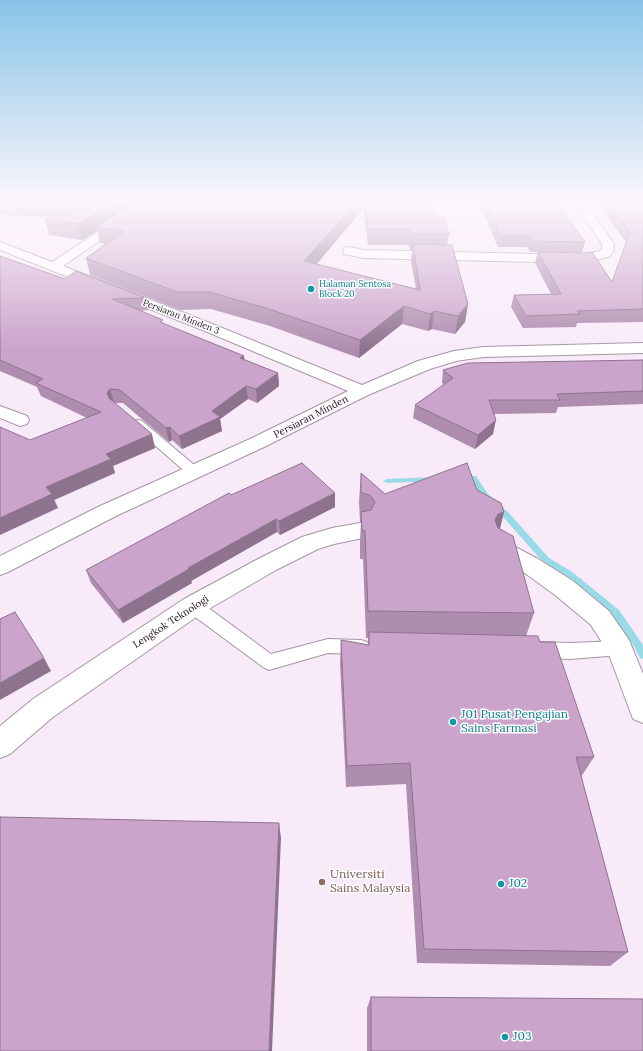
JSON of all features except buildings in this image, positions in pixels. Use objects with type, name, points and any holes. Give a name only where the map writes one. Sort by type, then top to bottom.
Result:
[{"type":"street","name":"Persiaran Minden 3","points":[[18,252],[362,391]]},
{"type":"street","points":[[53,267],[75,252]]},
{"type":"street","points":[[349,252],[364,254],[581,259],[604,254],[606,252]]},
{"type":"street","name":"Persiaran Minden","points":[[0,566],[108,511],[257,443],[362,391],[424,365],[454,356],[506,351],[643,348]]},
{"type":"street","points":[[0,411],[20,420]]},
{"type":"street","name":"Lengkok Teknologi","points":[[0,744],[43,708],[193,606],[268,564],[310,543],[332,536],[360,531]]},
{"type":"street","points":[[500,549],[530,565],[564,588],[600,618],[620,648],[643,710]]},
{"type":"lane","points":[[129,416],[194,472]]},
{"type":"lane","points":[[193,606],[269,662],[328,646],[375,647]]},
{"type":"lane","points":[[523,650],[570,651],[620,648]]},
{"type":"waterway","points":[[464,479],[473,478],[485,496],[506,515],[546,560],[568,573],[616,613],[639,646],[643,655]]},
{"type":"waterway","points":[[387,481],[434,479]]},
{"type":"place","name":"Halaman Sentosa Block 20","points":[[311,289]]},
{"type":"place","name":"J01 Pusat Pengajian Sains Farmasi","points":[[453,722]]},
{"type":"place","name":"Universiti Sains Malaysia","points":[[322,882]]},
{"type":"place","name":"J02","points":[[501,884]]},
{"type":"place","name":"J03","points":[[505,1037]]}]
